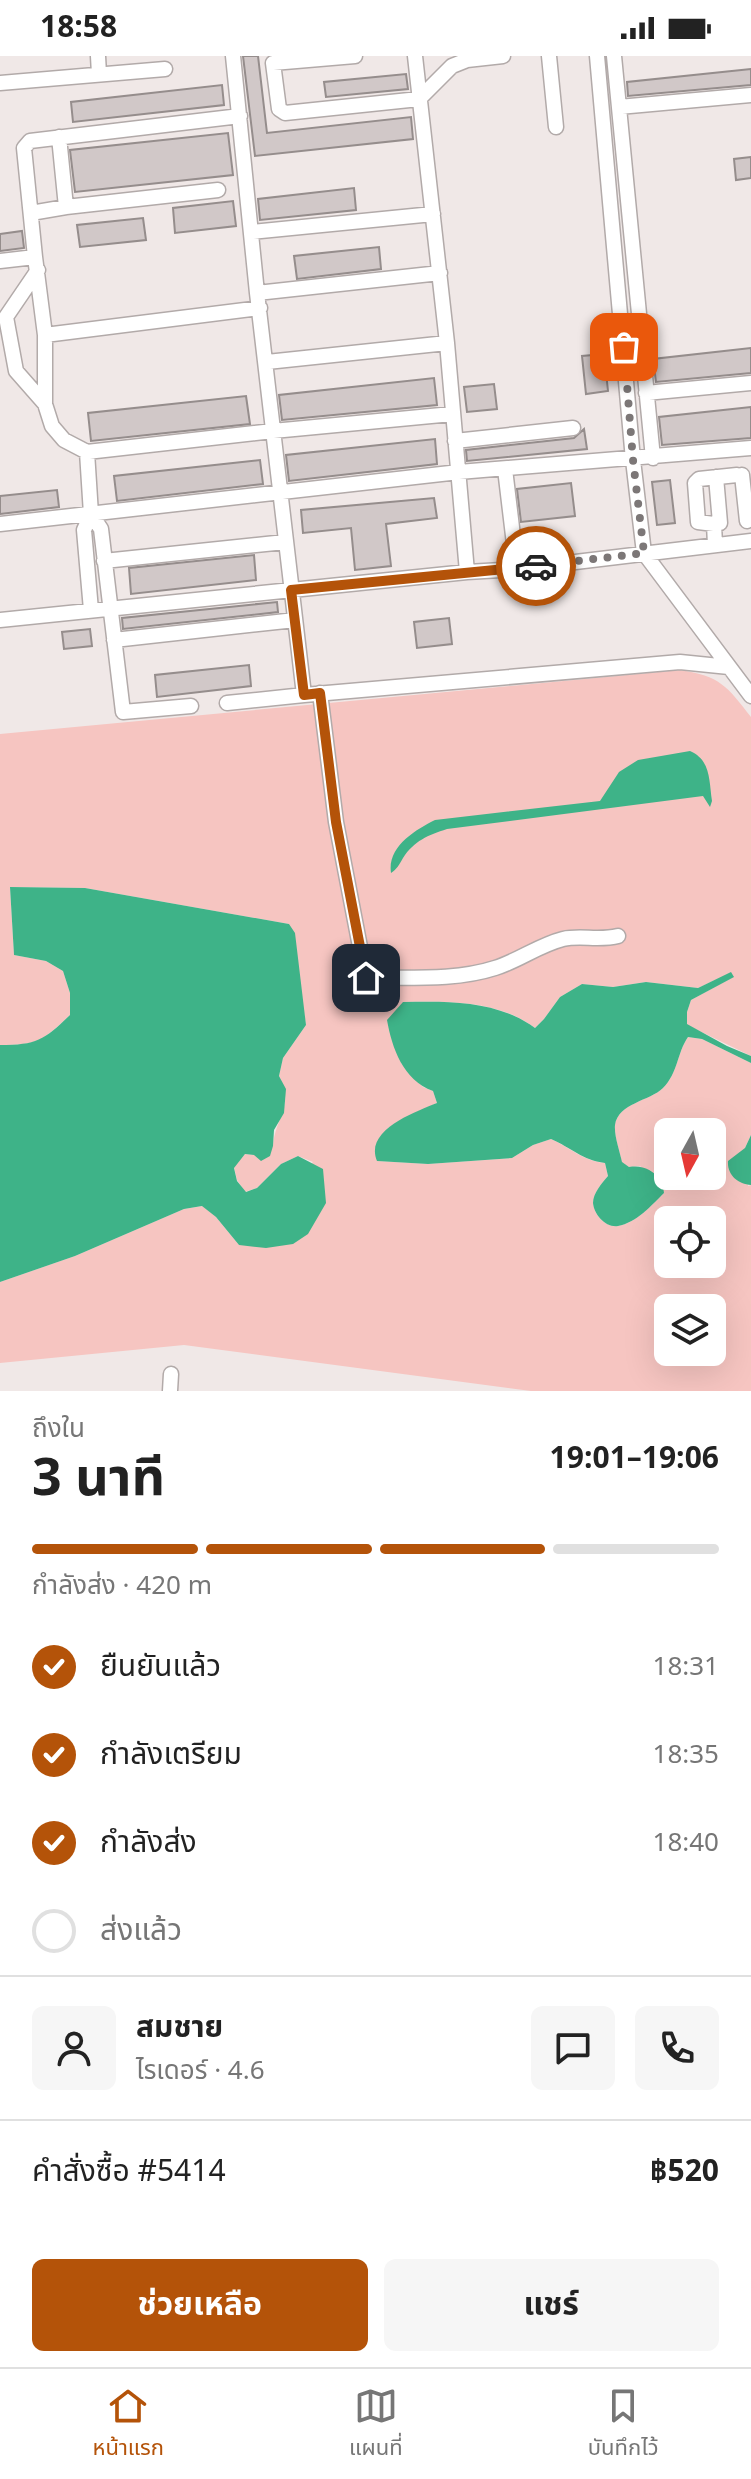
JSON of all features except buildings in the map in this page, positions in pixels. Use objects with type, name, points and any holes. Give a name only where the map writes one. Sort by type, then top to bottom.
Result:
[{"type":"street","points":[[98,56],[99,74]]},
{"type":"street","points":[[233,56],[304,695]]},
{"type":"street","points":[[355,56],[273,60],[279,109],[285,113],[419,99],[452,66],[467,60],[503,56]]},
{"type":"street","points":[[415,56],[440,273],[467,572]]},
{"type":"street","points":[[549,56],[556,127]]},
{"type":"street","points":[[597,56],[644,553],[739,673],[751,696]]},
{"type":"street","points":[[614,56],[653,458]]},
{"type":"street","points":[[0,83],[165,69]]},
{"type":"street","points":[[619,107],[751,95]]},
{"type":"street","points":[[240,116],[30,141],[24,148],[45,335],[45,404],[52,426],[64,440],[87,452],[452,414]]},
{"type":"street","points":[[59,137],[66,207]]},
{"type":"street","points":[[31,213],[218,190]]},
{"type":"street","points":[[251,232],[433,214]]},
{"type":"street","points":[[0,261],[36,263]]},
{"type":"street","points":[[36,263],[6,317],[16,371],[45,404]]},
{"type":"street","points":[[45,335],[440,273]]},
{"type":"street","points":[[267,362],[447,343]]},
{"type":"street","points":[[646,393],[751,383]]},
{"type":"street","points":[[455,441],[573,428]]},
{"type":"street","points":[[0,524],[459,472],[743,449],[749,521],[717,524],[698,522],[694,487],[699,479],[743,475]]},
{"type":"street","points":[[87,452],[91,514],[84,530],[91,610]]},
{"type":"street","points":[[505,469],[517,569]]},
{"type":"street","points":[[715,545],[716,477]]},
{"type":"street","points":[[91,514],[101,529],[123,712],[191,706]]},
{"type":"street","points":[[0,620],[517,569],[751,541]]},
{"type":"street","points":[[104,561],[285,542]]},
{"type":"street","points":[[114,640],[295,620]]},
{"type":"street","points":[[227,703],[680,662],[739,673]]},
{"type":"street","points":[[320,693],[336,822],[366,978],[461,975],[493,969],[560,940],[575,937],[606,940],[618,936]]},
{"type":"street","points":[[170,1391],[171,1374]]},
{"type":"shaded area","points":[[680,670],[714,679],[729,690],[751,717],[751,1056],[687,1025],[691,1000],[733,977],[715,980],[698,988],[646,982],[613,987],[582,984],[560,997],[535,1028],[489,1007],[455,1002],[403,1002],[401,1063],[423,1087],[433,1091],[437,1103],[388,1128],[377,1161],[428,1164],[512,1158],[533,1145],[551,1139],[584,1157],[605,1163],[608,1176],[594,1196],[594,1208],[605,1223],[618,1226],[649,1208],[664,1193],[661,1190],[726,1190],[726,1118],[654,1118],[654,1182],[640,1166],[629,1167],[622,1163],[616,1139],[617,1118],[628,1107],[663,1088],[672,1076],[688,1037],[702,1039],[751,1063],[751,1135],[745,1148],[748,1186],[751,1185],[751,1391],[531,1391],[184,1345],[0,1363],[0,1282],[75,1256],[184,1209],[203,1206],[239,1245],[313,1162],[298,1156],[281,1164],[257,1188],[245,1192],[237,1180],[234,1167],[245,1154],[254,1155],[273,1146],[285,1104],[279,1076],[283,1058],[306,1025],[289,924],[85,888],[10,887],[14,955],[46,961],[63,971],[70,993],[70,1015],[39,1040],[0,1045],[0,734]]},
{"type":"shaded area","points":[[690,751],[702,760],[708,772],[710,807],[703,796],[447,829],[417,843],[391,873],[393,855],[398,847],[411,834],[435,820],[600,801],[619,772],[638,760]]},
{"type":"shaded area","points":[[10,887],[85,888],[289,924],[295,933],[306,1025],[283,1058],[279,1076],[286,1089],[284,1113],[274,1130],[270,1156],[261,1161],[254,1155],[245,1154],[234,1168],[237,1181],[246,1192],[257,1188],[281,1164],[298,1156],[323,1169],[326,1203],[308,1234],[293,1244],[266,1248],[239,1245],[216,1217],[202,1206],[184,1209],[75,1256],[0,1282],[0,1045],[23,1044],[39,1039],[70,1015],[70,993],[63,971],[46,961],[14,955]]},
{"type":"shaded area","points":[[731,972],[734,977],[691,1000],[687,1024],[751,1056],[751,1063],[702,1039],[688,1037],[672,1076],[663,1088],[628,1107],[617,1118],[615,1134],[622,1162],[629,1167],[654,1173],[654,1190],[664,1190],[664,1193],[631,1221],[618,1226],[609,1225],[596,1212],[594,1196],[608,1176],[605,1163],[583,1156],[551,1139],[533,1145],[512,1158],[428,1164],[377,1161],[375,1150],[384,1131],[405,1117],[437,1103],[433,1091],[407,1071],[392,1041],[387,1020],[403,1002],[455,1002],[488,1007],[535,1028],[560,997],[582,984],[613,987],[646,982],[698,988]]},
{"type":"shaded area","points":[[751,1135],[751,1185],[734,1178],[728,1161],[745,1148]]},
{"type":"way so far","points":[[536,566],[644,553],[624,347]]},
{"type":"route","points":[[366,978],[336,822],[320,693],[304,695],[291,590],[536,566]]}]
